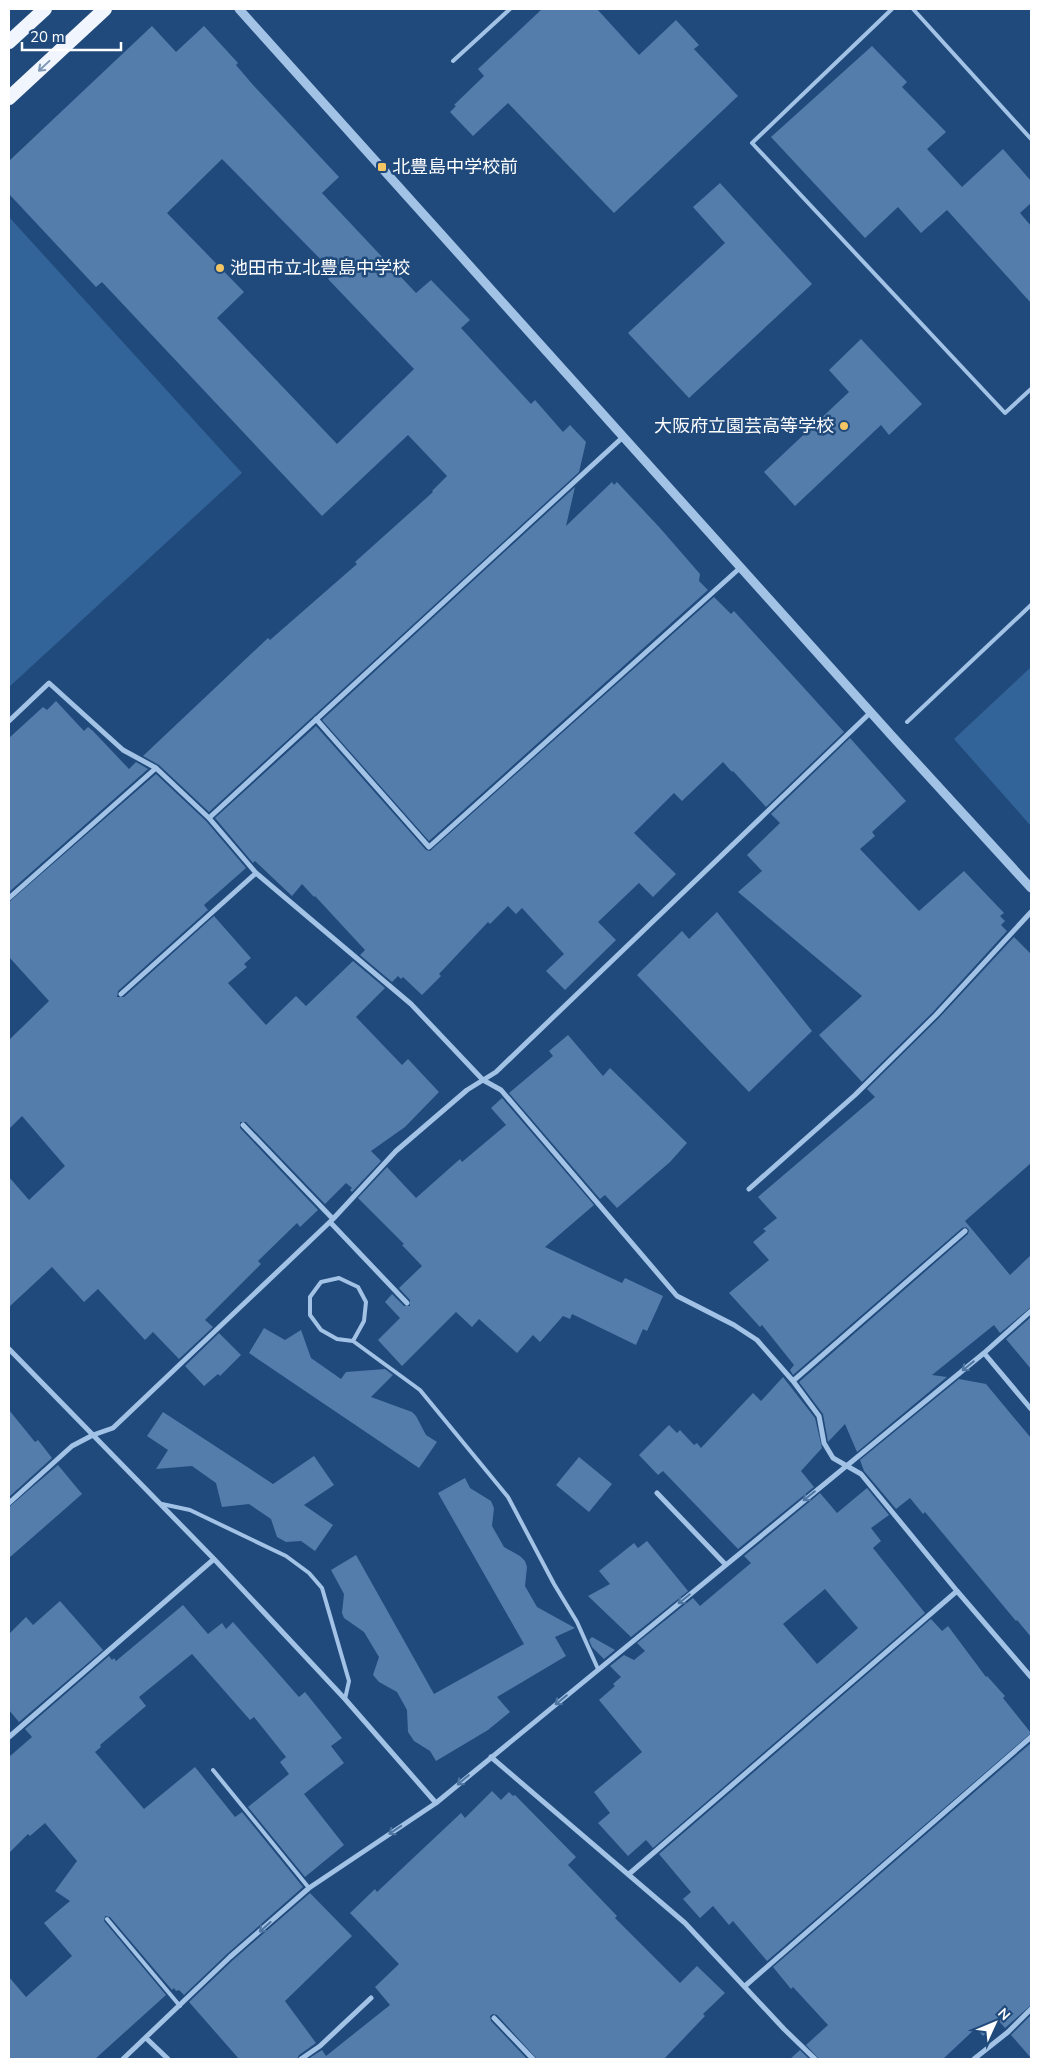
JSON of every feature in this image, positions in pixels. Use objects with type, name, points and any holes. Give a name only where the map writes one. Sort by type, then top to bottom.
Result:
[{"type":"highway","points":[[9,42],[45,9]]},
{"type":"highway","points":[[9,98],[105,9]]},
{"type":"street","points":[[239,9],[1031,888]]},
{"type":"street","points":[[209,818],[623,437]]},
{"type":"street","points":[[316,719],[429,847],[741,567]]},
{"type":"street","points":[[9,721],[49,683],[122,750],[156,768],[209,818],[256,873],[411,1004],[483,1080],[501,1090],[677,1296],[734,1325],[757,1340],[793,1382],[818,1416],[824,1443],[833,1458],[861,1474],[1031,1678]]},
{"type":"street","points":[[9,1503],[72,1446],[93,1435],[113,1428],[331,1221],[396,1151],[467,1090],[496,1072],[871,712]]},
{"type":"street","points":[[9,898],[156,768]]},
{"type":"street","points":[[121,994],[256,873]]},
{"type":"street","points":[[748,1189],[855,1095],[936,1015],[1031,912]]},
{"type":"street","points":[[243,1125],[407,1303]]},
{"type":"street","points":[[793,1382],[965,1231]]},
{"type":"street","points":[[124,2059],[230,1957],[309,1888],[436,1803],[984,1353],[1031,1311]]},
{"type":"street","points":[[9,1349],[214,1559],[345,1699],[436,1803]]},
{"type":"street","points":[[984,1353],[1031,1409]]},
{"type":"street","points":[[657,1493],[726,1565]]},
{"type":"street","points":[[9,1737],[214,1559]]},
{"type":"street","points":[[629,1874],[957,1591]]},
{"type":"street","points":[[745,1986],[1031,1737]]},
{"type":"street","points":[[491,1756],[685,1923],[815,2059]]},
{"type":"street","points":[[301,2059],[320,2046],[371,1998]]},
{"type":"street","points":[[974,2059],[1008,2032],[1031,2010]]},
{"type":"street","points":[[494,2018],[533,2059]]},
{"type":"street","points":[[146,2038],[168,2059]]},
{"type":"lane","points":[[453,61],[510,9]]},
{"type":"lane","points":[[892,9],[752,143],[1006,413],[1031,390]]},
{"type":"lane","points":[[913,9],[1031,139]]},
{"type":"lane","points":[[906,722],[1031,605]]},
{"type":"lane","points":[[352,1341],[364,1321],[366,1302],[358,1287],[339,1278],[320,1282],[310,1297],[310,1315],[321,1330],[337,1339],[352,1341],[420,1390],[508,1497],[554,1584],[577,1622],[598,1669]]},
{"type":"lane","points":[[162,1504],[190,1510],[286,1556],[309,1573],[322,1588],[349,1681],[345,1699]]},
{"type":"lane","points":[[213,1770],[309,1888]]},
{"type":"lane","points":[[106,1919],[180,2006]]},
{"type":"shaded area","points":[[9,217],[242,473],[9,687]]},
{"type":"shaded area","points":[[1031,667],[1031,826],[954,739]]},
{"type":"building","points":[[542,9],[597,9],[639,55],[676,20],[699,45],[694,49],[738,96],[614,213],[508,103],[473,136],[450,112],[456,106],[454,105],[484,76],[478,69]]},
{"type":"building","points":[[152,26],[176,52],[204,26],[238,63],[236,65],[253,85],[339,177],[322,193],[416,293],[431,280],[470,320],[461,328],[531,404],[535,400],[563,432],[570,425],[586,442],[579,472],[209,812],[159,765],[143,756],[268,638],[270,640],[357,564],[355,562],[433,492],[447,476],[408,435],[322,516],[102,282],[96,287],[9,194],[9,161]],"holes":[[[222,159],[334,273],[328,279],[414,369],[337,444],[217,318],[244,292],[167,213]]]},
{"type":"building","points":[[872,46],[907,82],[902,87],[946,132],[927,149],[962,187],[1003,149],[1031,181],[1031,203],[1020,213],[1031,226],[1031,303],[947,210],[921,233],[898,207],[865,238],[771,137]]},
{"type":"building","points":[[720,183],[812,284],[689,398],[628,333],[725,243],[693,207]]},
{"type":"building","points":[[861,339],[922,404],[889,435],[881,425],[795,506],[764,472],[849,392],[829,370]]},
{"type":"building","points":[[612,482],[614,485],[617,482],[660,528],[700,574],[699,581],[708,590],[429,841],[322,720],[575,487],[566,526]]},
{"type":"building","points":[[714,597],[731,614],[734,611],[844,732],[766,807],[723,762],[682,801],[674,793],[634,833],[676,874],[653,897],[639,883],[598,922],[616,940],[565,990],[546,971],[564,954],[522,908],[516,914],[508,906],[490,924],[488,922],[422,995],[403,977],[401,979],[398,976],[392,982],[360,955],[365,950],[315,896],[302,884],[292,896],[255,861],[253,863],[215,818],[316,726],[426,850],[430,851]]},
{"type":"building","points":[[56,701],[84,731],[88,727],[93,731],[129,769],[136,762],[148,769],[9,892],[9,738],[43,707],[47,710]]},
{"type":"building","points":[[850,738],[906,801],[872,832],[875,836],[860,849],[919,911],[964,871],[1004,913],[1000,916],[1005,921],[1001,925],[1007,931],[933,1012],[862,1082],[819,1035],[862,996],[738,892],[762,871],[747,855],[780,823],[771,814]]},
{"type":"building","points":[[156,774],[206,821],[246,868],[204,905],[208,910],[118,991],[117,997],[124,997],[214,916],[251,958],[244,964],[247,967],[228,983],[266,1025],[296,996],[306,1006],[353,961],[385,988],[356,1017],[402,1065],[408,1059],[439,1092],[405,1127],[371,1151],[381,1161],[352,1192],[350,1190],[352,1188],[346,1183],[325,1204],[246,1122],[240,1122],[240,1128],[318,1210],[300,1227],[297,1223],[258,1261],[261,1264],[205,1320],[213,1327],[179,1359],[153,1332],[145,1340],[98,1289],[84,1302],[52,1267],[9,1307],[9,1177],[29,1200],[65,1166],[22,1116],[9,1129],[9,1040],[49,1001],[9,957],[9,902]]},
{"type":"building","points":[[717,912],[812,1031],[749,1092],[637,975],[682,931],[689,939]]},
{"type":"building","points":[[1014,937],[1031,954],[1031,1163],[965,1221],[1010,1275],[1031,1255],[1031,1307],[1000,1333],[994,1325],[932,1375],[947,1377],[857,1452],[845,1424],[828,1442],[823,1414],[799,1382],[968,1234],[969,1230],[966,1227],[962,1228],[793,1375],[790,1370],[794,1365],[762,1325],[760,1327],[729,1293],[769,1260],[753,1242],[766,1231],[763,1229],[777,1218],[758,1197],[875,1097],[867,1089],[939,1018]]},
{"type":"building","points":[[568,1035],[603,1076],[610,1068],[687,1143],[670,1162],[617,1208],[605,1195],[600,1199],[509,1093],[553,1056],[549,1051]]},
{"type":"building","points":[[502,1098],[594,1205],[545,1247],[622,1283],[625,1278],[663,1296],[647,1331],[643,1329],[636,1345],[572,1314],[570,1319],[563,1316],[540,1342],[533,1335],[517,1353],[479,1319],[472,1327],[456,1312],[402,1366],[378,1340],[400,1318],[385,1302],[392,1294],[404,1306],[410,1306],[410,1300],[399,1288],[422,1266],[402,1245],[404,1244],[358,1198],[387,1167],[416,1198],[460,1159],[462,1162],[506,1125],[491,1108]]},
{"type":"building","points":[[1031,1317],[1031,1369],[1006,1339]]},
{"type":"building","points":[[264,1328],[285,1340],[301,1330],[311,1358],[341,1379],[346,1372],[385,1369],[393,1375],[371,1397],[412,1412],[426,1435],[437,1442],[419,1468],[249,1353]]},
{"type":"building","points":[[219,1333],[241,1355],[220,1376],[218,1374],[204,1386],[185,1366]]},
{"type":"building","points":[[783,1377],[815,1418],[822,1448],[801,1471],[814,1487],[738,1549],[663,1471],[658,1475],[639,1455],[669,1425],[677,1433],[680,1430],[694,1445],[697,1443],[701,1448],[753,1393],[761,1401]]},
{"type":"building","points":[[959,1379],[986,1384],[1031,1438],[1031,1637],[925,1512],[923,1514],[910,1498],[896,1509],[864,1471],[860,1460]]},
{"type":"building","points":[[9,1410],[35,1442],[38,1440],[52,1458],[9,1497]]},
{"type":"building","points":[[163,1412],[273,1484],[314,1456],[334,1485],[304,1505],[333,1525],[315,1551],[301,1541],[286,1542],[277,1537],[271,1519],[249,1504],[222,1507],[216,1483],[192,1466],[156,1469],[168,1450],[147,1436]]},
{"type":"building","points":[[579,1457],[612,1484],[589,1512],[556,1485]]},
{"type":"building","points":[[58,1465],[82,1494],[9,1558],[9,1507]]},
{"type":"building","points":[[465,1478],[470,1488],[491,1501],[494,1508],[492,1526],[504,1547],[525,1561],[527,1567],[525,1586],[537,1607],[575,1628],[555,1637],[566,1656],[497,1697],[510,1712],[488,1730],[436,1761],[430,1751],[414,1741],[408,1732],[407,1710],[397,1692],[379,1682],[373,1675],[379,1657],[364,1632],[344,1618],[342,1613],[344,1594],[331,1570],[356,1555],[434,1694],[524,1644],[438,1493]]},
{"type":"building","points":[[867,1488],[889,1515],[871,1528],[881,1541],[873,1548],[925,1613],[653,1848],[646,1840],[628,1856],[598,1823],[610,1813],[594,1792],[642,1752],[599,1700],[615,1686],[613,1684],[621,1677],[610,1666],[624,1655],[634,1660],[645,1651],[637,1643],[693,1598],[700,1606],[751,1563],[744,1556],[820,1493],[837,1513]],"holes":[[[825,1589],[858,1628],[817,1664],[783,1624]]]},
{"type":"building","points":[[647,1541],[688,1591],[631,1637],[588,1596],[610,1584],[599,1571],[634,1543],[638,1548]]},
{"type":"building","points":[[60,1601],[103,1650],[19,1722],[9,1710],[9,1634],[26,1617],[33,1625]]},
{"type":"building","points":[[183,1605],[208,1634],[222,1623],[226,1629],[233,1622],[299,1697],[305,1692],[342,1738],[331,1746],[344,1763],[304,1794],[344,1845],[305,1877],[248,1807],[289,1774],[280,1762],[286,1757],[254,1717],[250,1720],[192,1654],[139,1697],[146,1706],[100,1745],[101,1747],[95,1752],[144,1809],[195,1767],[235,1817],[242,1812],[303,1887],[184,1995],[179,1990],[176,1991],[174,1988],[172,1990],[110,1917],[105,1916],[104,1921],[166,1995],[95,2059],[9,2059],[9,1977],[26,1997],[72,1956],[44,1923],[70,1901],[55,1891],[77,1861],[45,1823],[30,1836],[28,1834],[9,1853],[9,1757],[32,1737],[25,1729],[109,1656],[112,1660],[114,1658],[116,1661]]},
{"type":"building","points":[[931,1619],[942,1631],[948,1626],[986,1677],[1005,1696],[1003,1698],[1031,1733],[767,1961],[733,1921],[729,1925],[713,1906],[700,1918],[683,1899],[691,1892],[659,1854]]},
{"type":"building","points":[[592,1637],[615,1650],[604,1659],[592,1647],[589,1640]]},
{"type":"building","points":[[1031,1743],[1031,2005],[1005,2028],[999,2021],[983,2036],[976,2028],[943,2059],[819,2059],[806,2045],[828,2025],[793,1987],[791,1989],[773,1967]]},
{"type":"building","points":[[492,1791],[501,1800],[509,1792],[513,1796],[515,1795],[576,1857],[568,1865],[617,1916],[615,1918],[680,1983],[697,1966],[725,1993],[703,2014],[705,2016],[664,2059],[537,2059],[497,2015],[493,2014],[490,2016],[491,2021],[527,2059],[308,2059],[322,2050],[326,2056],[390,2005],[375,1987],[399,1964],[350,1913],[375,1889],[377,1892],[461,1813],[465,1818]]},
{"type":"building","points":[[310,1893],[352,1936],[285,2001],[316,2043],[299,2055],[297,2059],[239,2059],[189,2002],[233,1960]]},
{"type":"building","points":[[1031,2015],[1031,2058],[1011,2035]]},
{"type":"building","points":[[800,2050],[809,2059],[790,2059]]},
{"type":"place","name":"北豊島中学校前","points":[[382,167]]},
{"type":"place","name":"池田市立北豊島中学校","points":[[220,268]]},
{"type":"place","name":"大阪府立園芸高等学校","points":[[844,426]]}]
